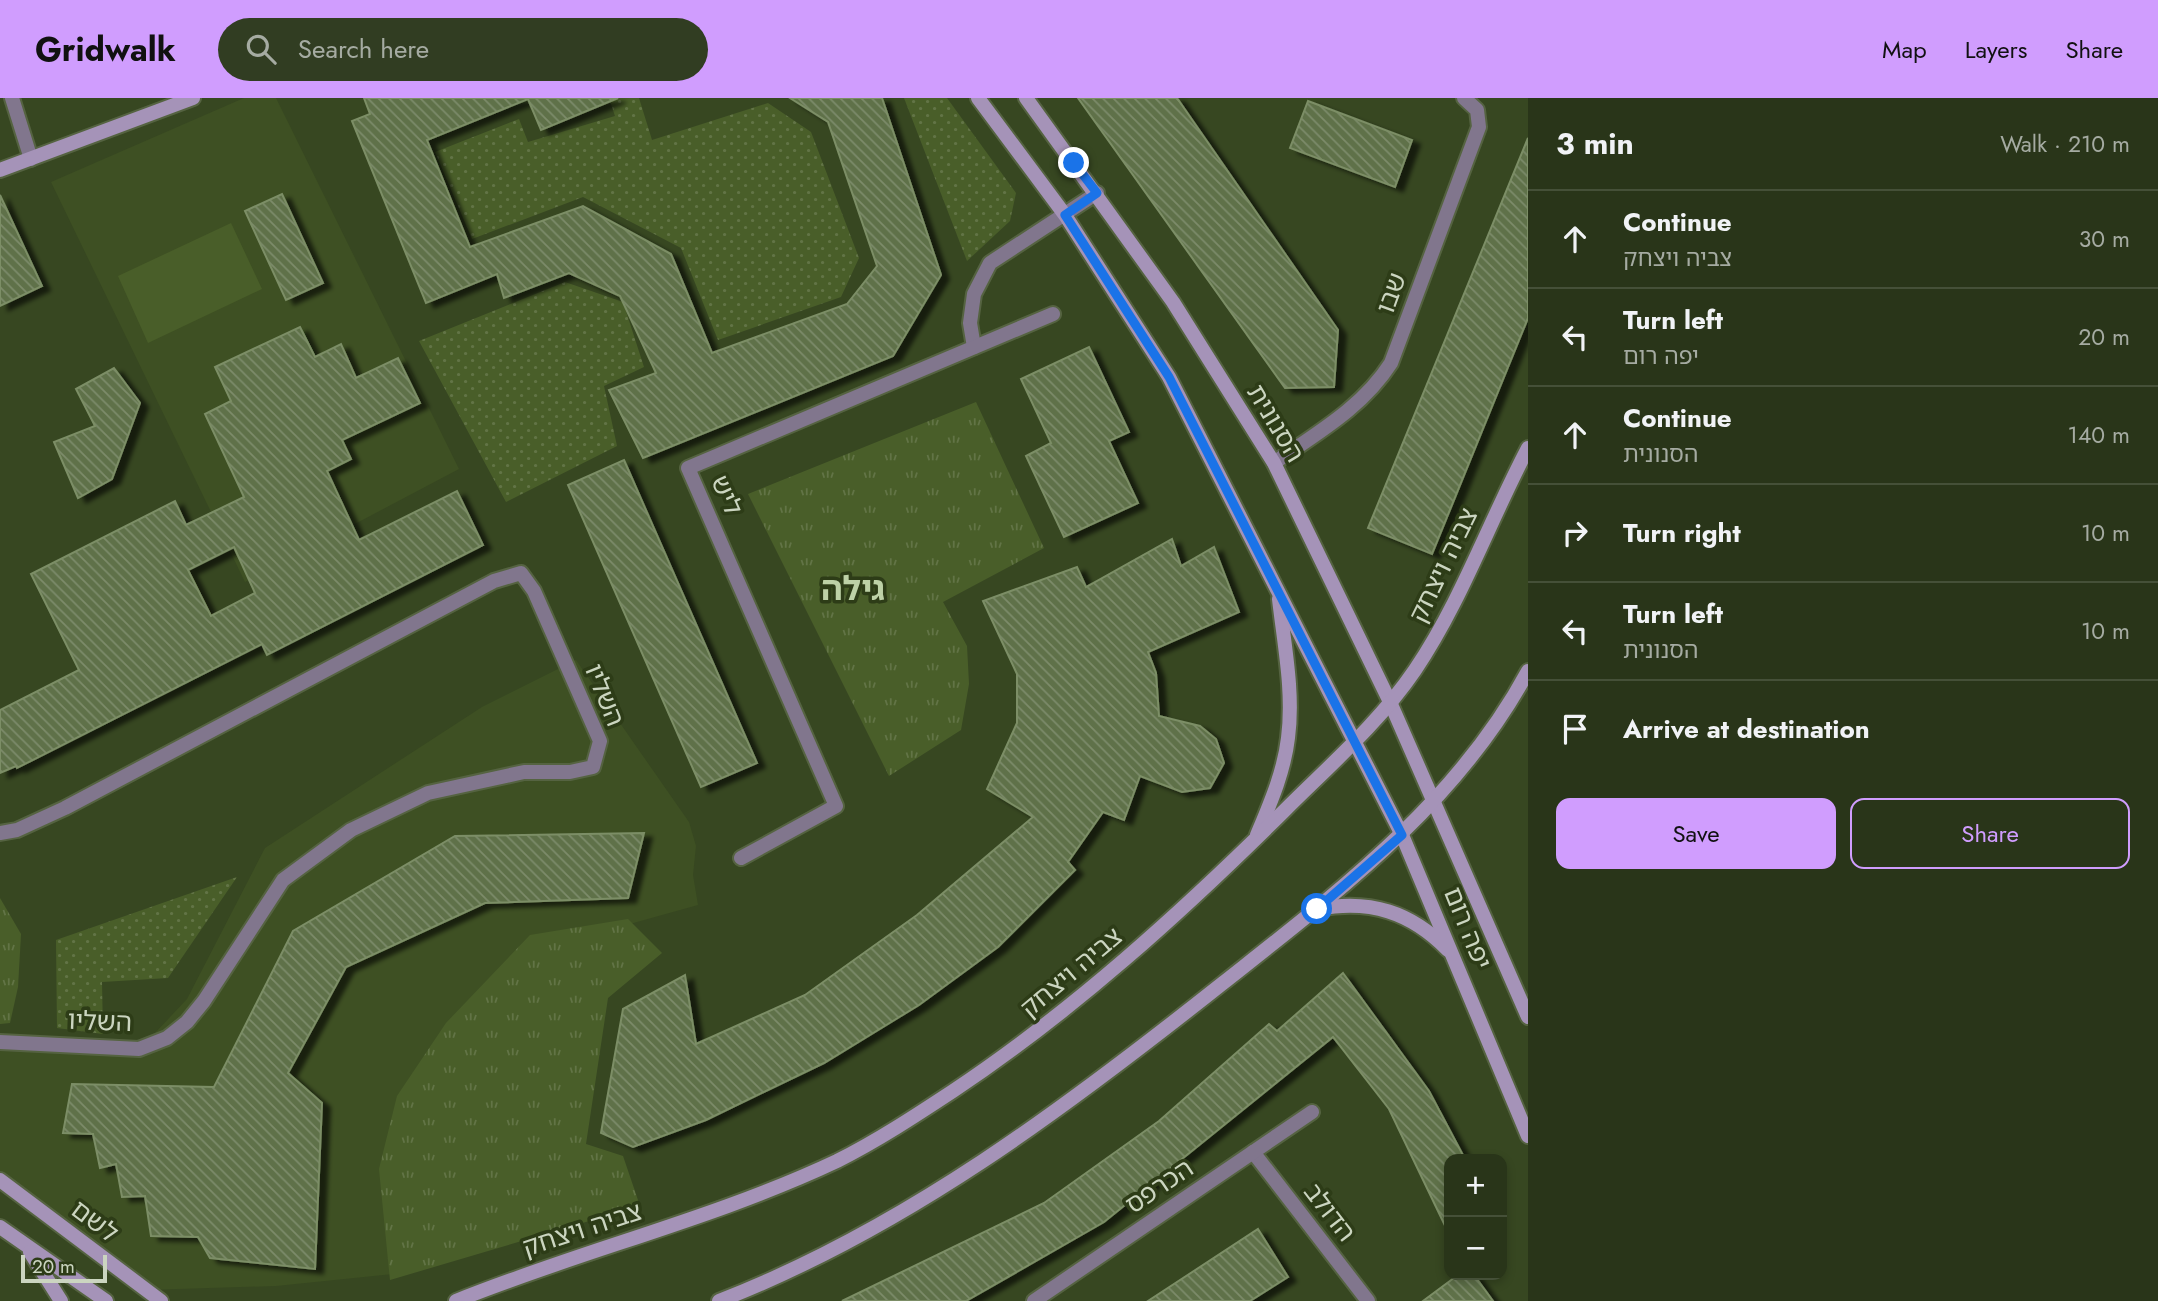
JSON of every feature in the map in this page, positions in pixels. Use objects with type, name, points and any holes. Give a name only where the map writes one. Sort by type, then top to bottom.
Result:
[{"type":"street","points":[[12,98],[31,159]]},
{"type":"street","points":[[0,170],[193,98]]},
{"type":"street","points":[[978,98],[1065,215],[1169,377],[1355,742]]},
{"type":"street","name":"הסנונית","points":[[1026,98],[1173,302],[1274,463],[1435,801]]},
{"type":"street","name":"שבו","points":[[1274,463],[1357,405],[1375,388],[1391,363],[1479,127],[1477,110],[1464,98]]},
{"type":"street","points":[[974,347],[970,323],[974,294],[990,263],[1097,193]]},
{"type":"street","name":"ליש","points":[[741,858],[836,806],[688,468],[1053,313]]},
{"type":"street","name":"צביה ויצחק","points":[[456,1301],[583,1252],[761,1195],[841,1159],[912,1118],[1013,1051],[1121,962],[1254,841],[1355,742],[1390,702],[1412,675],[1446,620],[1528,448]]},
{"type":"street","name":"השליו","points":[[0,833],[18,830],[65,808],[494,581],[520,573],[534,591],[600,741],[593,766],[570,772],[524,772],[428,793],[351,830],[315,854],[283,880],[204,1000],[187,1022],[167,1038],[139,1049],[0,1042]]},
{"type":"street","points":[[1254,841],[1278,782],[1288,739],[1288,683],[1277,587]]},
{"type":"street","points":[[719,1301],[858,1237],[942,1188],[1125,1061],[1317,909],[1402,835],[1435,801],[1498,722],[1528,671]]},
{"type":"street","name":"יפה רום","points":[[1355,742],[1402,835],[1528,1136]]},
{"type":"street","name":"יפה רום","points":[[1435,801],[1528,1017]]},
{"type":"street","points":[[1317,909],[1353,904],[1390,909],[1427,931],[1453,956]]},
{"type":"street","name":"הכרפס","points":[[1034,1301],[1312,1111]]},
{"type":"street","name":"הדולב","points":[[1253,1152],[1368,1301]]},
{"type":"street","name":"לשם","points":[[0,1180],[161,1301]]},
{"type":"street","points":[[0,1227],[106,1301]]},
{"type":"street","points":[[26,1245],[61,1301]]},
{"type":"shaded area","points":[[244,98],[276,98],[459,469],[245,582],[51,182]]},
{"type":"shaded area","points":[[576,660],[689,822],[696,846],[693,875],[698,905],[619,927],[393,1274],[276,1286],[146,1290],[0,1180],[0,1042],[140,1049],[187,999],[265,848],[482,707]]},
{"type":"green space","points":[[609,98],[639,98],[652,140],[768,103],[811,132],[859,258],[841,297],[718,340],[681,248],[583,197],[472,239],[435,152],[519,119],[528,142],[615,116]]},
{"type":"green space","points":[[904,98],[947,98],[1016,193],[1010,221],[967,261]]},
{"type":"green space","points":[[231,223],[262,289],[148,343],[118,276]]},
{"type":"green space","points":[[565,282],[623,302],[644,367],[604,386],[617,446],[506,502],[419,341]]},
{"type":"green space","points":[[976,402],[1044,548],[943,602],[967,646],[969,684],[961,730],[889,776],[748,494]]},
{"type":"green space","points":[[237,877],[168,978],[102,982],[103,1034],[57,1028],[56,940]]},
{"type":"green space","points":[[0,898],[21,934],[18,987],[10,1023],[0,1024]]},
{"type":"green space","points":[[628,919],[662,953],[608,998],[586,1144],[623,1156],[640,1206],[390,1280],[379,1169],[397,1096],[446,1023],[530,935]]},
{"type":"building","points":[[364,98],[618,98],[541,130],[528,99],[427,140],[470,247],[583,206],[671,254],[712,353],[847,304],[877,266],[828,122],[790,98],[882,98],[941,275],[893,356],[643,458],[609,390],[656,373],[620,296],[569,273],[504,298],[497,274],[426,303],[352,121],[370,114]]},
{"type":"building","points":[[1078,98],[1177,98],[1338,330],[1334,387],[1285,388]]},
{"type":"building","points":[[1308,101],[1412,140],[1395,187],[1290,148]]},
{"type":"building","points":[[1528,138],[1528,318],[1432,554],[1368,528]]},
{"type":"building","points":[[282,194],[323,283],[286,300],[245,211]]},
{"type":"building","points":[[0,195],[42,286],[0,306]]},
{"type":"building","points":[[300,327],[315,357],[341,344],[356,378],[398,358],[420,403],[342,440],[351,459],[327,471],[359,540],[457,491],[483,545],[267,655],[262,644],[17,768],[16,766],[0,773],[0,710],[79,670],[31,574],[175,501],[186,525],[244,497],[205,414],[231,401],[215,367]],"holes":[[[234,547],[255,593],[211,616],[188,570]]]},
{"type":"building","points":[[1089,347],[1129,432],[1109,441],[1138,503],[1064,537],[1026,456],[1051,443],[1021,379]]},
{"type":"building","points":[[114,368],[140,403],[112,479],[78,498],[54,442],[95,426],[76,389]]},
{"type":"building","points":[[624,460],[757,763],[701,787],[568,485]]},
{"type":"building","points":[[1172,539],[1181,566],[1214,547],[1239,612],[1148,652],[1156,673],[1159,716],[1200,726],[1216,739],[1224,763],[1210,788],[1182,792],[1140,776],[1124,820],[1103,812],[1068,862],[1075,870],[998,947],[919,1005],[824,1063],[706,1120],[633,1147],[601,1133],[623,1009],[685,975],[696,1044],[805,995],[917,915],[1033,817],[987,789],[1017,723],[1017,674],[983,601],[1077,567],[1086,587]]},
{"type":"building","points":[[644,833],[628,898],[485,903],[346,967],[288,1073],[322,1103],[315,1269],[210,1258],[198,1237],[151,1236],[145,1196],[122,1197],[116,1164],[100,1168],[93,1134],[63,1133],[72,1084],[214,1087],[293,931],[455,836]]},
{"type":"building","points":[[1343,973],[1429,1091],[1462,1154],[1444,1154],[1444,1224],[1389,1109],[1333,1037],[1104,1222],[966,1301],[842,1301],[1044,1203],[1159,1121],[1269,1024],[1277,1031]]},
{"type":"building","points":[[1258,1229],[1288,1277],[1250,1301],[1148,1301]]},
{"type":"building","points":[[1451,1280],[1478,1280],[1493,1301],[1423,1301]]},
{"type":"district","name":"גילה","points":[[853,588]]},
{"type":"route","points":[[1074,163],[1097,193],[1065,215],[1116,289],[1169,377],[1402,835],[1317,909]]}]
